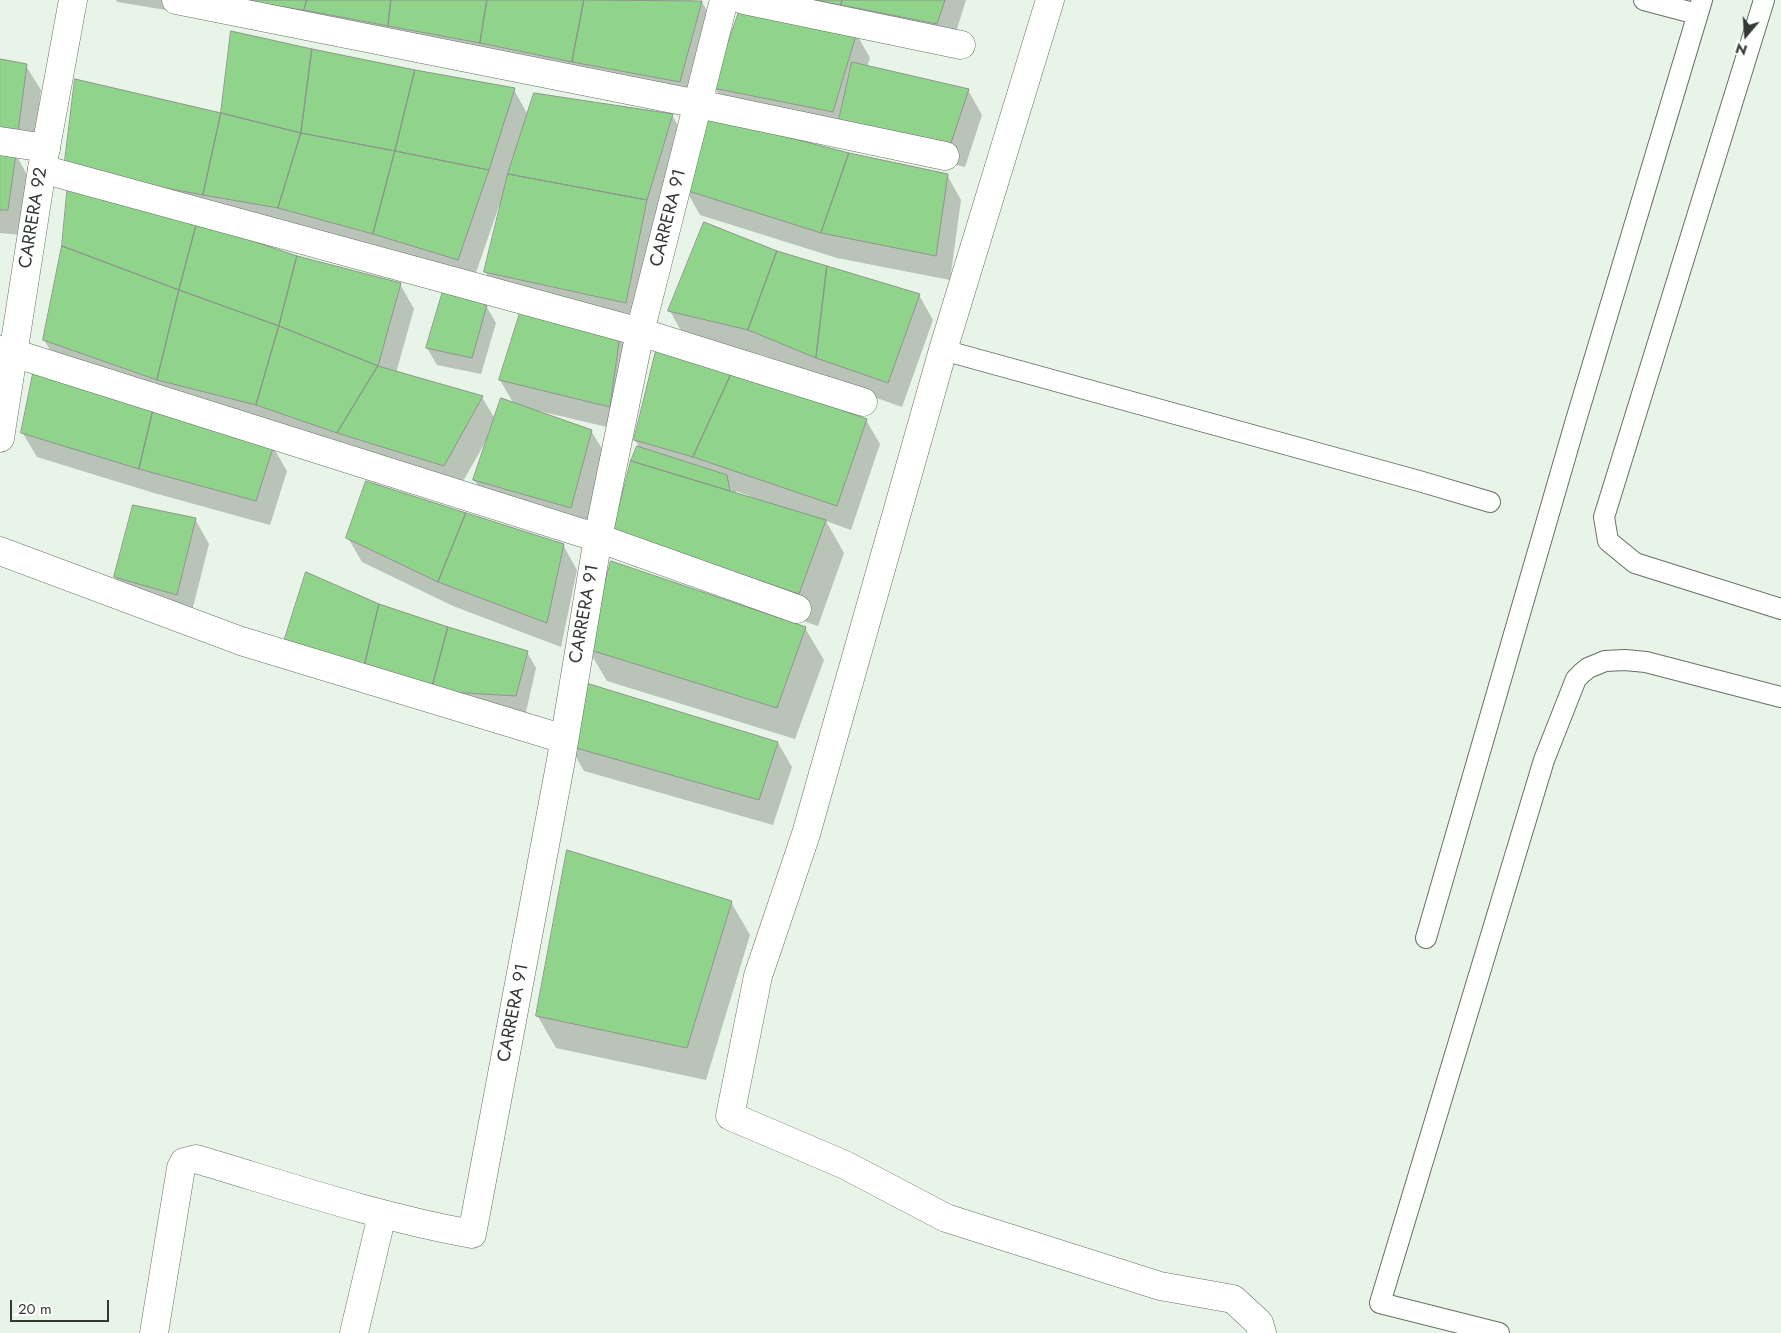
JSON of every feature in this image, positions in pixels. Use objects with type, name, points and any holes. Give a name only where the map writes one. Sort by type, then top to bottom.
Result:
[{"type":"street","name":"CARRERA 92","points":[[0,438],[6,351],[73,0]]},
{"type":"street","points":[[176,0],[698,104],[945,156]]},
{"type":"street","name":"CARRERA 91","points":[[382,1215],[436,1228],[472,1234],[561,760],[598,538],[640,332],[724,0]]},
{"type":"street","points":[[744,0],[961,45]]},
{"type":"street","points":[[1050,0],[943,350],[806,834],[758,976],[730,1116],[845,1165],[946,1218],[1160,1286],[1232,1299],[1259,1323],[1262,1333]]},
{"type":"street","points":[[0,141],[44,158],[640,332],[863,402]]},
{"type":"street","points":[[6,351],[598,538],[798,609]]},
{"type":"street","points":[[0,551],[241,641],[564,739]]},
{"type":"street","points":[[154,1333],[181,1168],[184,1162],[196,1159],[382,1215],[354,1333]]},
{"type":"lane","points":[[1426,938],[1576,420],[1699,7],[1644,0]]},
{"type":"lane","points":[[1764,0],[1604,517],[1608,541],[1635,563],[1781,609]]},
{"type":"lane","points":[[943,350],[1490,502]]},
{"type":"lane","points":[[1499,1333],[1380,1303],[1544,760],[1576,679],[1588,668],[1605,661],[1625,660],[1646,662],[1781,697]]},
{"type":"building","points":[[243,0],[307,0],[304,10]]},
{"type":"building","points":[[307,0],[391,0],[388,26],[304,10]]},
{"type":"building","points":[[391,0],[487,0],[480,43],[388,26]]},
{"type":"building","points":[[487,0],[584,0],[572,62],[480,43]]},
{"type":"building","points":[[584,0],[702,1],[680,82],[572,62]]},
{"type":"building","points":[[816,0],[842,0],[841,5]]},
{"type":"building","points":[[842,0],[945,0],[937,24],[841,5]]},
{"type":"building","points":[[741,6],[857,32],[833,112],[713,88]]},
{"type":"building","points":[[231,31],[312,49],[301,133],[221,113]]},
{"type":"building","points":[[312,49],[415,70],[395,151],[301,133]]},
{"type":"building","points":[[0,59],[27,64],[18,132],[0,129]]},
{"type":"building","points":[[852,62],[969,89],[951,143],[839,120]]},
{"type":"building","points":[[415,70],[515,88],[489,170],[395,151]]},
{"type":"building","points":[[75,79],[221,113],[203,195],[64,169]]},
{"type":"building","points":[[534,93],[673,114],[647,200],[508,174]]},
{"type":"building","points":[[221,113],[301,133],[278,208],[203,195]]},
{"type":"building","points":[[708,117],[849,153],[821,233],[685,190]]},
{"type":"building","points":[[301,133],[395,151],[373,234],[278,208]]},
{"type":"building","points":[[0,151],[16,154],[8,210],[0,210]]},
{"type":"building","points":[[395,151],[489,170],[458,260],[373,234]]},
{"type":"building","points":[[849,153],[948,174],[936,256],[821,233]]},
{"type":"building","points":[[508,174],[647,200],[626,303],[484,272]]},
{"type":"building","points":[[68,183],[197,222],[179,290],[62,246]]},
{"type":"building","points":[[197,222],[297,256],[279,326],[179,290]]},
{"type":"building","points":[[704,222],[777,251],[748,330],[668,311]]},
{"type":"building","points":[[62,246],[179,290],[157,380],[43,340]]},
{"type":"building","points":[[777,251],[827,266],[816,358],[748,330]]},
{"type":"building","points":[[297,256],[401,283],[378,366],[279,326]]},
{"type":"building","points":[[827,266],[920,294],[888,383],[816,358]]},
{"type":"building","points":[[179,290],[279,326],[256,405],[157,380]]},
{"type":"building","points":[[443,291],[487,305],[472,358],[426,348]]},
{"type":"building","points":[[521,310],[620,335],[610,407],[499,380]]},
{"type":"building","points":[[279,326],[378,366],[337,433],[256,405]]},
{"type":"building","points":[[658,343],[732,372],[693,457],[634,440]]},
{"type":"building","points":[[378,366],[483,396],[444,466],[337,433]]},
{"type":"building","points":[[34,369],[153,410],[139,469],[21,433]]},
{"type":"building","points":[[732,372],[867,419],[837,506],[693,457]]},
{"type":"building","points":[[501,398],[592,430],[571,508],[473,480]]},
{"type":"building","points":[[153,410],[274,445],[256,501],[139,469]]},
{"type":"building","points":[[637,446],[727,475],[730,491],[631,461]]},
{"type":"building","points":[[631,461],[826,520],[799,594],[613,531]]},
{"type":"building","points":[[366,481],[466,513],[438,582],[346,538]]},
{"type":"building","points":[[133,505],[196,518],[177,595],[114,577]]},
{"type":"building","points":[[466,513],[564,544],[547,623],[438,582]]},
{"type":"building","points":[[611,561],[806,627],[777,708],[587,649]]},
{"type":"building","points":[[306,572],[379,604],[363,672],[282,648]]},
{"type":"building","points":[[379,604],[448,627],[431,691],[363,672]]},
{"type":"building","points":[[448,627],[528,651],[516,696],[431,691]]},
{"type":"building","points":[[583,682],[778,742],[759,800],[569,746]]},
{"type":"building","points":[[567,850],[732,901],[687,1048],[536,1016]]}]
